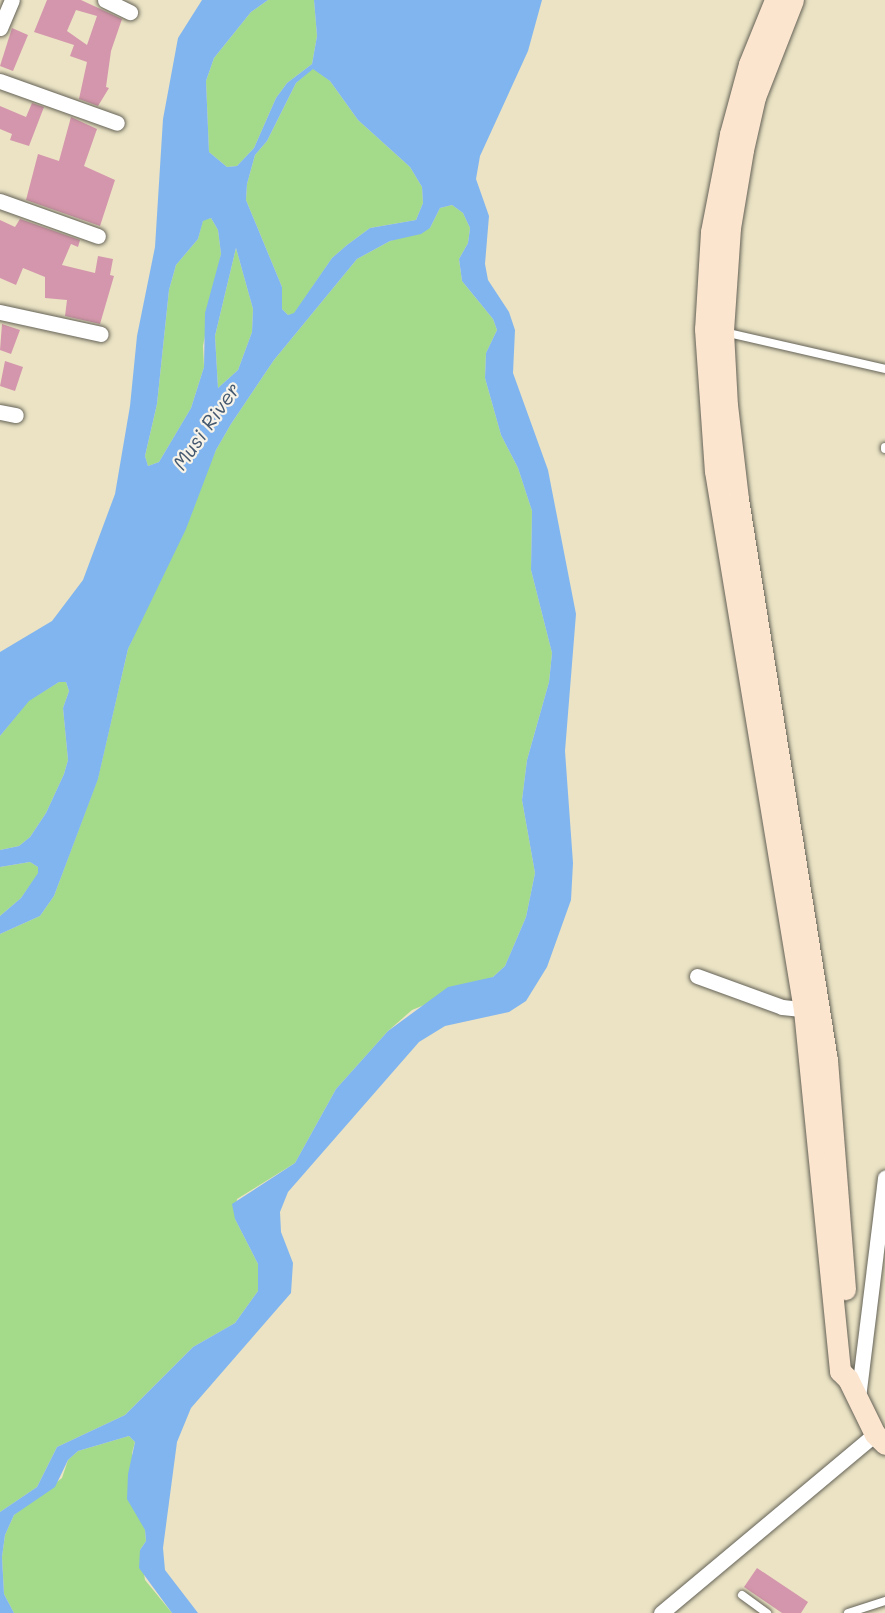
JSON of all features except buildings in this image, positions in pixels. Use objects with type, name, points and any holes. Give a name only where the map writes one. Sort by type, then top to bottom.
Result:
[{"type":"street","points":[[0,28],[12,0]]},
{"type":"street","points":[[105,0],[130,12]]},
{"type":"street","points":[[661,1613],[880,1439],[858,1404],[848,1379],[840,1371],[812,1010],[715,471],[711,232],[730,134],[748,64],[775,0]]},
{"type":"street","points":[[714,331],[742,150],[756,97],[793,0]]},
{"type":"street","points":[[0,81],[117,123]]},
{"type":"street","points":[[0,201],[98,236]]},
{"type":"street","points":[[0,312],[101,334]]},
{"type":"street","points":[[0,412],[16,415]]},
{"type":"street","points":[[697,976],[782,1007],[812,1010]]},
{"type":"street","points":[[858,1404],[885,1178]]},
{"type":"lane","points":[[714,331],[885,369]]},
{"type":"lane","points":[[742,1595],[767,1613]]},
{"type":"lane","points":[[848,1613],[877,1609],[885,1601]]},
{"type":"green space","points":[[268,0],[314,0],[317,36],[312,64],[287,83],[276,98],[254,148],[237,166],[227,167],[209,152],[206,81],[214,58],[251,12]]},
{"type":"green space","points":[[313,68],[330,81],[358,120],[410,167],[422,187],[423,203],[416,220],[370,228],[347,245],[332,258],[294,314],[288,315],[282,309],[282,287],[246,200],[247,184],[255,155],[267,141],[296,83]]},
{"type":"green space","points":[[452,205],[463,213],[470,228],[468,243],[459,259],[462,281],[493,319],[497,330],[486,353],[485,378],[501,435],[518,468],[532,511],[531,570],[552,653],[549,682],[527,760],[522,800],[535,873],[526,917],[505,966],[493,977],[412,1010],[388,1031],[336,1089],[295,1163],[237,1199],[235,1219],[258,1264],[258,1291],[235,1323],[193,1347],[125,1415],[57,1447],[37,1487],[0,1512],[0,934],[40,916],[54,896],[98,778],[128,649],[216,450],[231,424],[274,360],[357,259],[390,241],[430,228],[440,208]]},
{"type":"green space","points":[[211,218],[218,230],[221,254],[203,346],[204,367],[191,408],[159,462],[148,466],[145,456],[157,404],[169,290],[176,265],[198,239],[203,220]]},
{"type":"green space","points":[[236,248],[253,309],[252,332],[238,370],[218,388],[215,336]]},
{"type":"green space","points":[[59,682],[66,682],[69,691],[63,708],[68,760],[64,774],[46,813],[30,837],[19,846],[0,850],[0,736],[28,701]]},
{"type":"green space","points":[[30,862],[38,867],[39,873],[21,898],[0,916],[0,867]]},
{"type":"green space","points":[[129,1436],[135,1442],[132,1453],[145,1530],[146,1541],[140,1550],[145,1580],[172,1613],[14,1613],[4,1594],[2,1557],[5,1535],[14,1515],[62,1478],[68,1460],[78,1451]]},
{"type":"water","name":"Musi River","points":[[202,0],[268,0],[251,12],[214,58],[206,81],[209,152],[227,167],[237,166],[254,148],[276,98],[287,83],[312,64],[317,36],[314,0],[542,0],[528,51],[480,156],[476,179],[489,216],[485,264],[488,280],[509,312],[515,330],[513,373],[548,470],[576,614],[565,751],[573,863],[571,900],[547,967],[526,1001],[509,1012],[445,1026],[419,1042],[288,1192],[280,1212],[281,1232],[293,1263],[291,1293],[191,1408],[177,1442],[163,1548],[165,1570],[198,1613],[172,1613],[139,1568],[140,1550],[146,1541],[145,1530],[127,1499],[128,1474],[135,1442],[129,1436],[78,1451],[68,1460],[55,1487],[14,1515],[5,1535],[2,1557],[4,1594],[14,1613],[0,1613],[0,1512],[37,1487],[57,1447],[125,1415],[193,1347],[235,1323],[258,1291],[258,1264],[235,1219],[232,1204],[295,1163],[336,1089],[388,1031],[448,987],[493,977],[505,966],[526,917],[535,873],[522,800],[527,760],[549,682],[552,653],[531,570],[532,511],[518,468],[501,435],[485,378],[486,353],[497,330],[493,319],[462,281],[459,259],[468,243],[470,228],[463,213],[452,205],[440,208],[430,228],[421,234],[390,241],[357,259],[274,360],[231,424],[216,450],[186,529],[128,649],[98,779],[54,896],[40,916],[0,934],[0,916],[21,898],[38,873],[38,867],[30,862],[0,867],[0,850],[19,846],[30,837],[46,813],[64,774],[68,760],[63,708],[69,691],[66,682],[59,682],[29,701],[0,736],[0,652],[52,621],[83,580],[115,494],[130,406],[137,336],[155,247],[163,119],[178,38]],"holes":[[[313,69],[330,81],[358,120],[410,167],[422,187],[423,203],[416,220],[370,228],[347,245],[332,258],[294,313],[288,315],[282,309],[282,287],[246,200],[247,184],[255,155],[267,141],[296,83]],[[211,218],[218,230],[221,254],[205,313],[204,367],[191,408],[159,462],[148,466],[145,456],[157,404],[169,290],[176,265],[198,239],[203,221]],[[236,248],[253,309],[252,332],[238,370],[218,388],[215,336]]]}]
